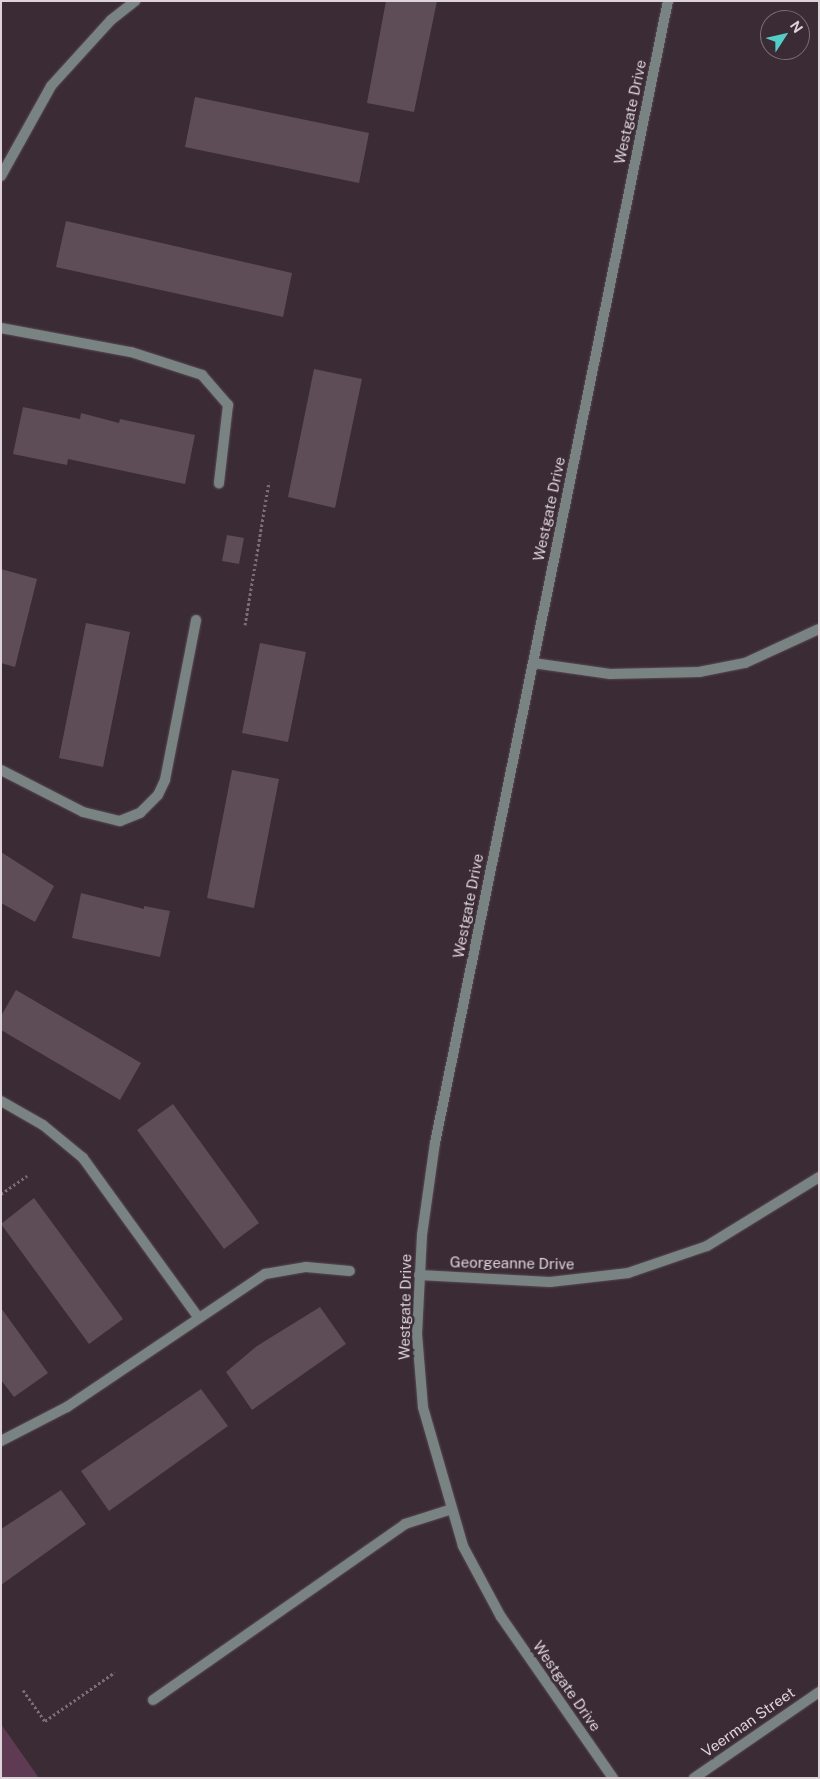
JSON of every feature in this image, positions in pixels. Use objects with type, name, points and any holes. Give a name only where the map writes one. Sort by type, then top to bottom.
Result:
[{"type":"street","points":[[1,176],[51,86],[111,20],[135,1]]},
{"type":"street","name":"Westgate Drive","points":[[613,1778],[501,1617],[463,1546],[450,1510],[422,1407],[417,1334],[419,1275],[436,1143],[668,1]]},
{"type":"street","points":[[1,328],[131,352],[202,375],[228,405],[219,483]]},
{"type":"street","points":[[1,770],[82,812],[120,821],[140,813],[158,795],[165,780],[196,620]]},
{"type":"street","points":[[533,663],[610,674],[699,672],[745,663],[819,629]]},
{"type":"street","points":[[1,1101],[43,1125],[83,1158],[198,1317]]},
{"type":"street","name":"Georgeanne Drive","points":[[419,1275],[550,1282],[628,1273],[707,1246],[819,1177]]},
{"type":"street","points":[[1,1441],[68,1408],[198,1317],[277,1270],[350,1271]]},
{"type":"street","points":[[154,1700],[405,1524],[450,1510]]},
{"type":"street","name":"Veerman Street","points":[[694,1778],[819,1692]]},
{"type":"path","points":[[245,625],[270,482]]},
{"type":"path","points":[[1,1194],[27,1176]]},
{"type":"path","points":[[23,1690],[45,1721],[115,1672]]},
{"type":"shaded area","points":[[1,1724],[39,1778],[1,1778]]},
{"type":"building","points":[[386,1],[437,1],[414,112],[367,103]]},
{"type":"building","points":[[195,97],[369,133],[359,183],[185,147]]},
{"type":"building","points":[[66,221],[292,273],[283,317],[56,267]]},
{"type":"building","points":[[314,369],[362,379],[335,508],[288,497]]},
{"type":"building","points":[[23,407],[80,419],[81,413],[119,423],[120,419],[195,435],[185,484],[68,459],[67,465],[13,454]]},
{"type":"building","points":[[227,535],[244,538],[239,564],[222,561]]},
{"type":"building","points":[[1,569],[37,579],[15,667],[1,663]]},
{"type":"building","points":[[86,623],[130,632],[103,767],[59,758]]},
{"type":"building","points":[[260,643],[306,652],[288,742],[242,733]]},
{"type":"building","points":[[232,770],[279,779],[254,908],[207,898]]},
{"type":"building","points":[[1,852],[54,886],[35,922],[1,903]]},
{"type":"building","points":[[81,893],[144,909],[144,906],[170,911],[160,957],[72,938]]},
{"type":"building","points":[[16,990],[141,1063],[120,1100],[1,1030],[1,1016]]},
{"type":"building","points":[[173,1104],[259,1223],[224,1249],[137,1130]]},
{"type":"building","points":[[34,1198],[123,1319],[89,1344],[1,1224]]},
{"type":"building","points":[[320,1307],[346,1344],[252,1410],[226,1372],[257,1346]]},
{"type":"building","points":[[1,1308],[48,1373],[14,1397],[1,1380]]},
{"type":"building","points":[[201,1389],[228,1426],[109,1511],[81,1471]]},
{"type":"building","points":[[61,1490],[86,1524],[1,1585],[1,1529]]}]
